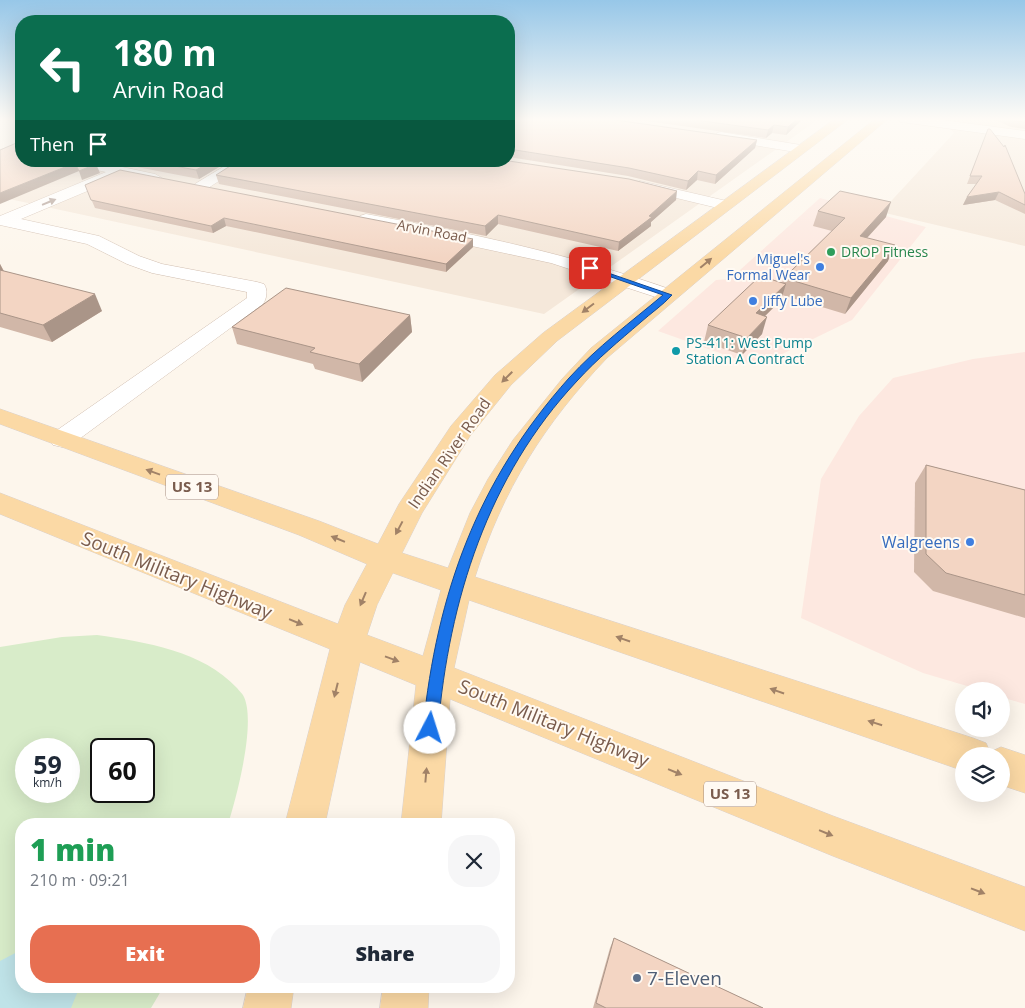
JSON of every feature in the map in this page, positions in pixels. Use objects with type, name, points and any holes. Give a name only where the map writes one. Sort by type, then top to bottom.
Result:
[{"type":"main road","name":"Indian River Road","points":[[306,818],[348,643],[361,605],[383,558],[434,471],[460,432],[495,389],[550,337],[780,165]]},
{"type":"main road","points":[[422,818],[436,676],[457,583],[478,525],[502,476],[535,425],[573,379],[599,353],[826,165]]},
{"type":"main road","name":"US 13","points":[[0,416],[308,528],[383,558],[955,750]]},
{"type":"main road","name":"South Military Highway","points":[[0,504],[348,643],[436,676],[833,836],[1025,909]]},
{"type":"main road","points":[[1010,769],[1025,774]]},
{"type":"main road","points":[[267,1008],[270,993]]},
{"type":"main road","points":[[404,1008],[405,993]]},
{"type":"street","points":[[101,167],[220,190]]},
{"type":"street","points":[[200,187],[232,167]]},
{"type":"street","points":[[2,220],[120,171]]},
{"type":"street","points":[[628,182],[726,205]]},
{"type":"street","name":"Arvin Road","points":[[348,215],[518,249],[627,279],[668,295]]},
{"type":"street","points":[[2,220],[93,240],[133,260],[158,269],[257,288],[256,300],[62,439]]},
{"type":"shaded area","points":[[754,165],[544,314],[0,197],[18,167]]},
{"type":"shaded area","points":[[924,165],[1025,165],[1025,246],[881,212]]},
{"type":"shaded area","points":[[820,198],[926,227],[852,320],[774,358],[748,363],[658,331],[716,280],[730,279]]},
{"type":"shaded area","points":[[1025,352],[1025,704],[1010,700],[1010,682],[955,682],[923,673],[801,618],[821,479],[859,416],[893,378],[973,359]]},
{"type":"green space","points":[[97,635],[172,650],[208,665],[237,688],[243,696],[247,709],[247,741],[244,760],[230,818],[15,818],[15,993],[160,993],[151,1008],[0,1008],[0,647],[62,637]]},
{"type":"building","points":[[0,165],[15,165],[15,167],[65,167],[0,193]]},
{"type":"building","points":[[515,165],[536,165],[629,179],[677,191],[649,216],[652,217],[619,242],[498,215],[485,226],[216,175],[229,167],[515,167]]},
{"type":"building","points":[[610,165],[728,165],[716,175],[698,171],[688,181]]},
{"type":"building","points":[[974,165],[1013,165],[1025,194],[1025,205],[999,192],[967,197],[982,176],[970,176]]},
{"type":"building","points":[[77,167],[89,167],[79,171]]},
{"type":"building","points":[[180,167],[201,167],[196,170]]},
{"type":"building","points":[[120,170],[473,239],[446,264],[224,218],[211,226],[91,200],[85,185]]},
{"type":"building","points":[[840,191],[891,202],[860,236],[895,245],[851,298],[784,278],[845,218],[818,211]]},
{"type":"building","points":[[0,270],[95,294],[43,325],[0,313]]},
{"type":"building","points":[[760,276],[786,284],[756,313],[767,317],[747,338],[708,325]]},
{"type":"building","points":[[286,288],[410,315],[359,364],[310,352],[315,348],[232,327]]},
{"type":"building","name":"Walgreens","points":[[926,465],[1025,490],[1025,595],[946,573],[926,554]]},
{"type":"building","name":"7-Eleven","points":[[614,938],[763,1008],[606,1008],[596,1003]]},
{"type":"waterway","points":[[10,1008],[28,993]]},
{"type":"place","name":"DROP Fitness","points":[[831,252]]},
{"type":"place","name":"Miguel's Formal Wear","points":[[820,267]]},
{"type":"place","name":"Jiffy Lube","points":[[753,301]]},
{"type":"place","name":"PS-411: West Pump Station A Contract","points":[[676,351]]},
{"type":"place","name":"Walgreens","points":[[970,542]]},
{"type":"place","name":"7-Eleven","points":[[637,978]]},
{"type":"route","points":[[430,728],[436,676],[457,583],[478,525],[502,476],[535,425],[573,379],[601,351],[668,295],[627,279],[590,268]]}]
